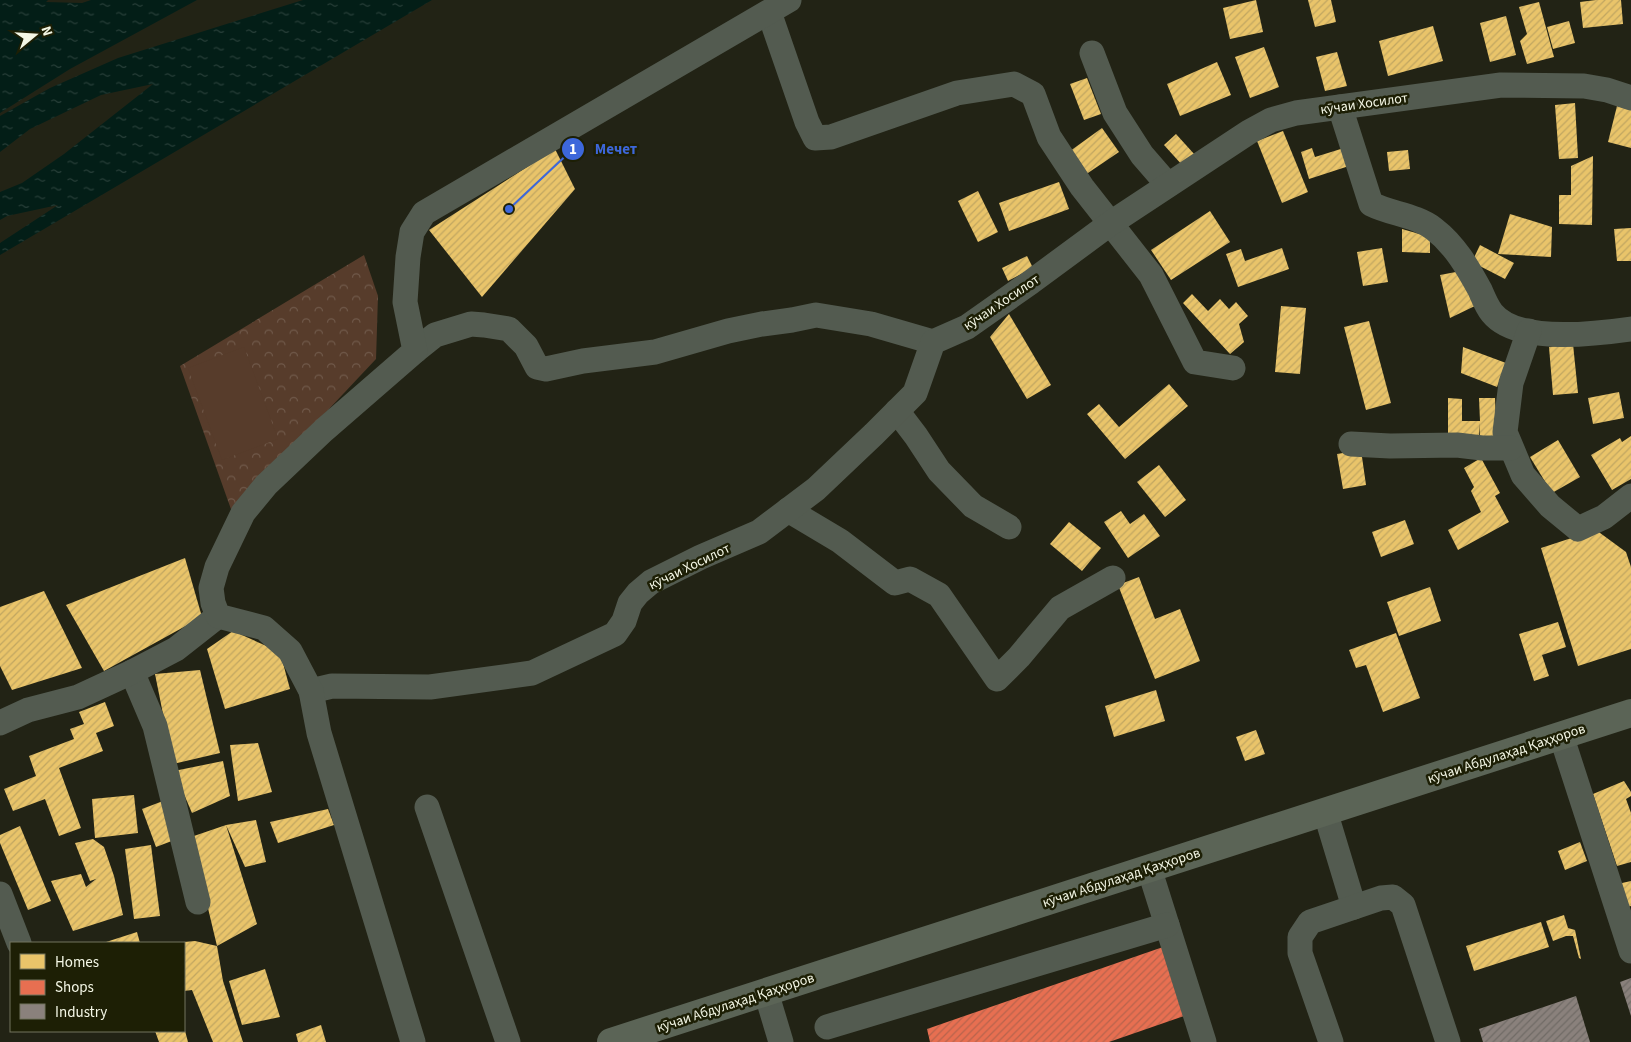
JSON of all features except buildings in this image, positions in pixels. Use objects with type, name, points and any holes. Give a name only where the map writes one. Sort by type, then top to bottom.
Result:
[{"type":"main road","name":"кӯчаи Абдулаҳад Қаҳҳоров","points":[[611,1042],[1631,713]]},
{"type":"street","points":[[415,351],[405,302],[412,232],[424,214],[779,6],[807,122],[815,138],[832,137],[956,93],[1014,84],[1033,94],[1049,137],[1082,186],[1151,275],[1195,362],[1233,368]]},
{"type":"street","points":[[1092,53],[1115,113],[1142,155],[1168,185]]},
{"type":"street","name":"кӯчаи Хосилот","points":[[311,692],[332,686],[430,687],[532,673],[615,634],[624,621],[630,603],[651,582],[700,557],[758,532],[816,489],[915,393],[933,342],[967,327],[1111,222],[1249,132],[1271,120],[1296,113],[1501,85],[1584,86],[1607,90],[1631,98]]},
{"type":"street","points":[[1340,107],[1371,204],[1415,219],[1434,229],[1449,243],[1466,264],[1492,313],[1506,325],[1552,334],[1631,330]]},
{"type":"street","points":[[218,616],[213,603],[211,588],[217,567],[243,513],[266,485],[324,430],[435,335],[471,324],[509,329],[526,346],[537,368],[546,369],[583,361],[655,352],[728,331],[816,315],[871,324],[933,342]]},
{"type":"street","points":[[1529,331],[1511,383],[1505,432],[1522,475],[1550,506],[1578,529],[1604,517],[1631,496]]},
{"type":"street","points":[[897,411],[939,471],[973,506],[1009,527]]},
{"type":"street","points":[[1351,444],[1512,448]]},
{"type":"street","points":[[788,510],[840,541],[895,583],[910,579],[939,595],[997,679],[1019,657],[1060,608],[1113,578]]},
{"type":"street","points":[[0,723],[28,710],[78,697],[132,672],[176,649],[218,616]]},
{"type":"street","points":[[218,616],[264,628],[290,651],[311,692],[319,733],[413,1042]]},
{"type":"street","points":[[132,672],[155,726],[198,902]]},
{"type":"street","points":[[1561,735],[1631,951]]},
{"type":"street","points":[[427,807],[508,1042]]},
{"type":"street","points":[[1325,811],[1354,907]]},
{"type":"street","points":[[1149,868],[1204,1042]]},
{"type":"street","points":[[0,894],[19,942]]},
{"type":"street","points":[[1331,1042],[1300,953],[1300,937],[1310,922],[1381,898],[1393,897],[1403,905],[1448,1042]]},
{"type":"street","points":[[827,1027],[1167,926]]},
{"type":"street","points":[[766,992],[781,1042]]},
{"type":"green space","points":[[364,255],[378,296],[376,359],[232,512],[180,366]]},
{"type":"green space","points":[[244,347],[278,439],[222,460],[188,368]]},
{"type":"water","points":[[0,0],[48,0],[46,2],[82,3],[91,0],[197,0],[70,69],[0,113]]},
{"type":"water","points":[[303,0],[432,0],[0,255],[0,243],[58,205],[7,216],[0,220],[0,192],[22,183],[64,154],[153,84],[101,95],[30,129],[0,152],[0,116],[50,88],[118,58]]},
{"type":"place","name":"Мечет","points":[[509,209]]}]
